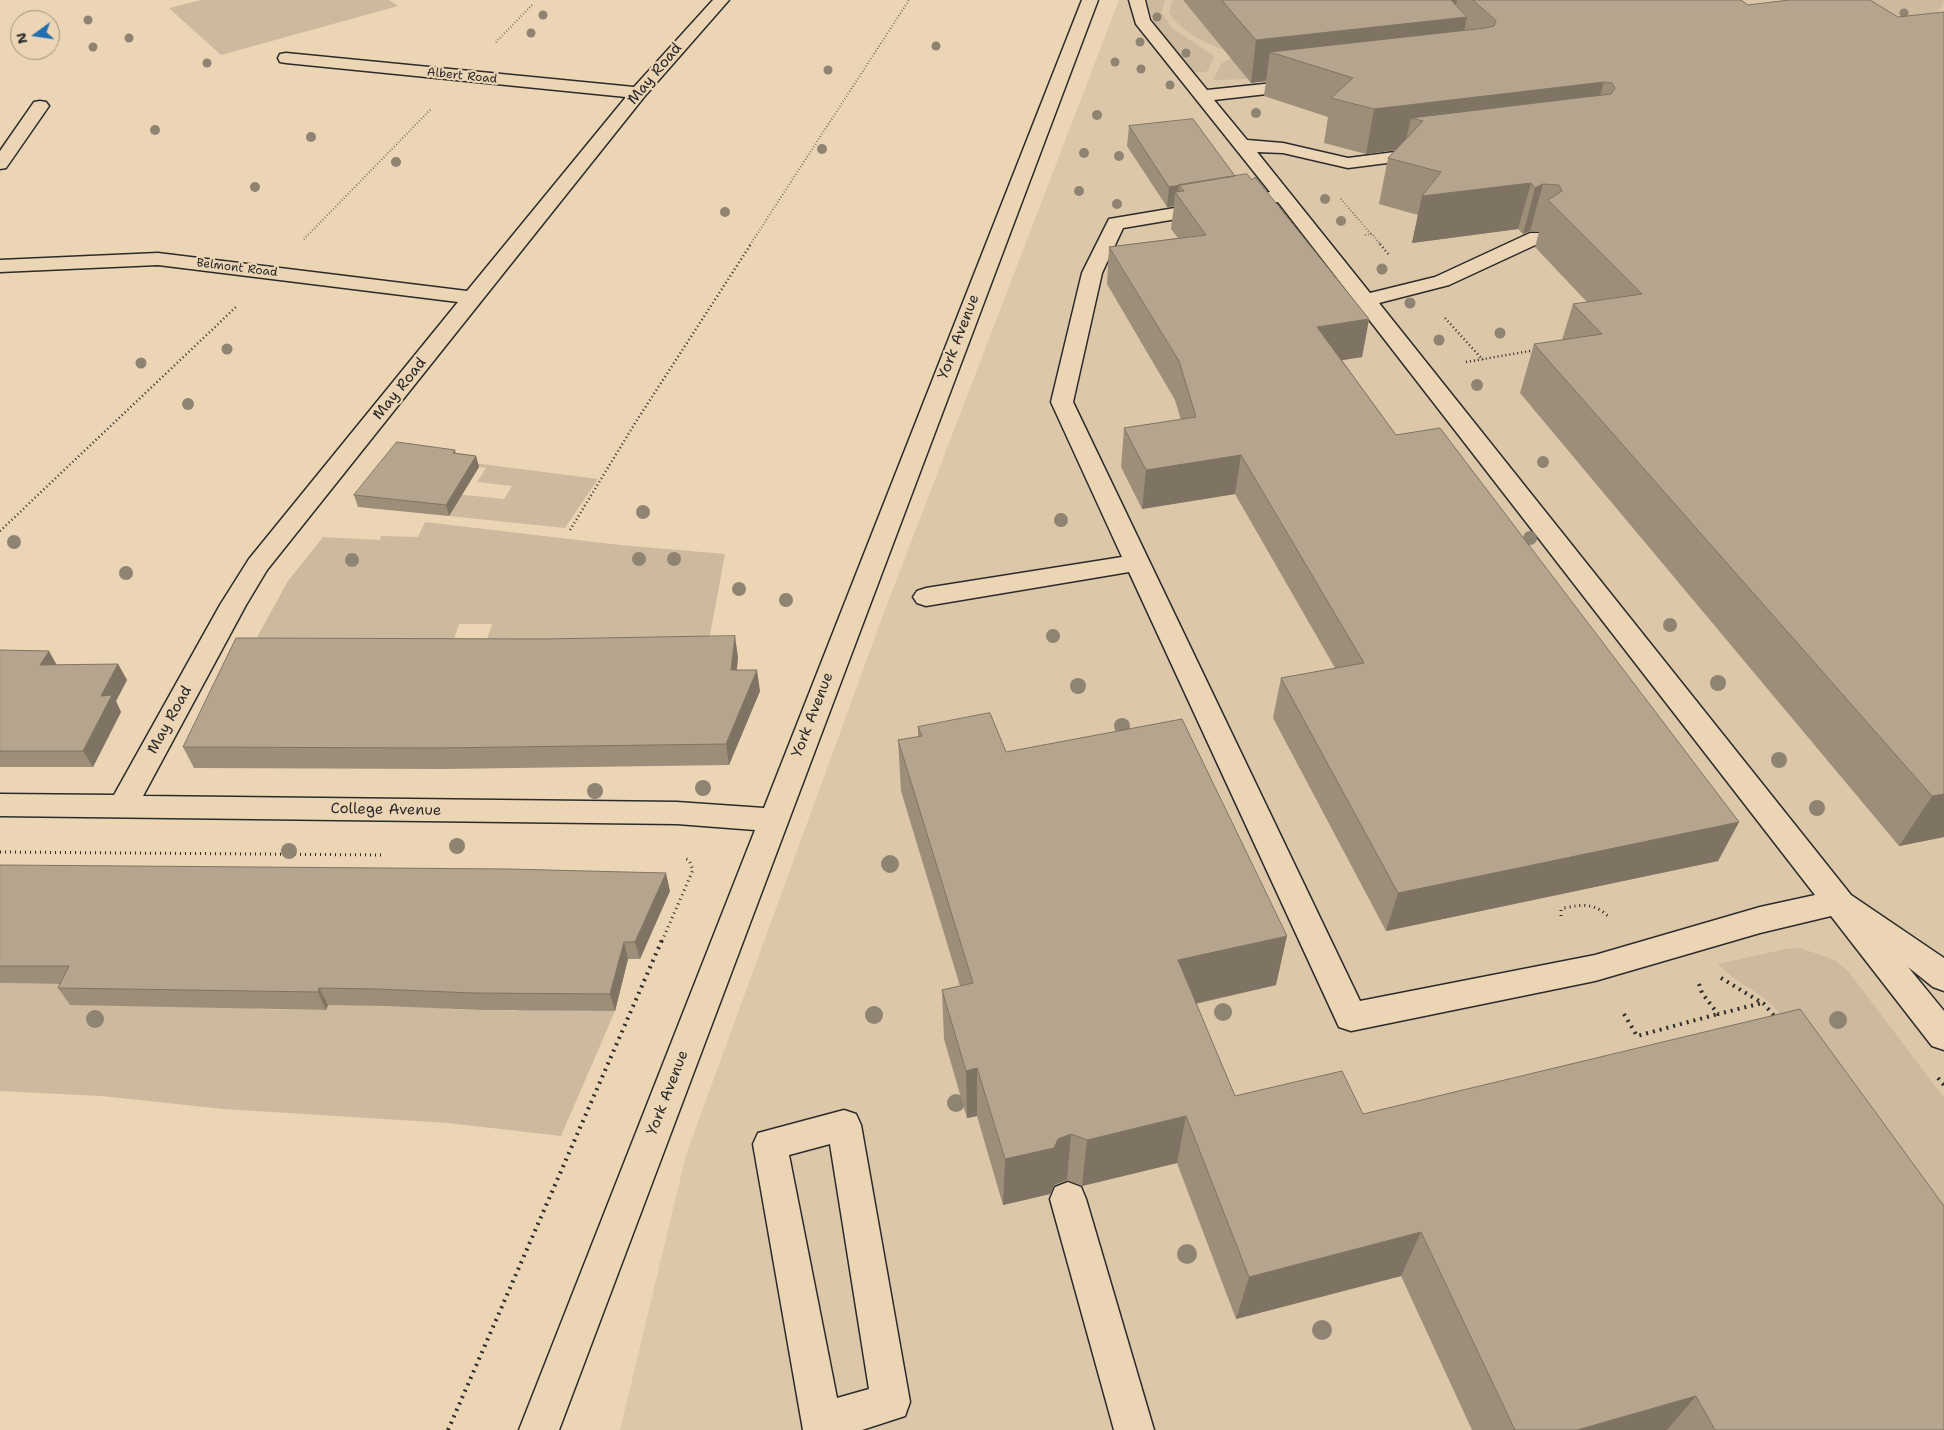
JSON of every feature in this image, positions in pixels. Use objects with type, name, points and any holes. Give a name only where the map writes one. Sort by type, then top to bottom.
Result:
[{"type":"street","name":"May Road","points":[[122,807],[233,605],[258,565],[638,93],[721,0]]},
{"type":"street","name":"York Avenue","points":[[539,1430],[772,820],[1090,0]]},
{"type":"street","points":[[1137,0],[1142,21],[1283,196],[1944,1036]]},
{"type":"street","name":"Albert Road","points":[[286,58],[638,93]]},
{"type":"street","points":[[1201,96],[1320,83]]},
{"type":"street","points":[[0,164],[40,106]]},
{"type":"street","points":[[1240,144],[1283,148],[1348,163],[1445,151]]},
{"type":"street","points":[[1283,196],[1116,223],[1092,273],[1062,402],[1139,562],[1351,1017],[1595,968],[1760,920],[1838,902],[1928,964],[1944,978]]},
{"type":"street","points":[[1364,301],[1442,281],[1537,237]]},
{"type":"street","name":"Belmont Road","points":[[0,266],[158,259],[472,298]]},
{"type":"street","points":[[926,597],[1139,562]]},
{"type":"street","name":"College Avenue","points":[[0,804],[677,814],[772,820]]},
{"type":"street","points":[[844,1125],[891,1402],[823,1426],[770,1144],[844,1125]]},
{"type":"street","points":[[1068,1199],[1134,1430]]},
{"type":"path","points":[[570,530],[637,420],[909,0]]},
{"type":"path","points":[[0,531],[271,273],[532,5]]},
{"type":"path","points":[[1417,287],[1483,360]]},
{"type":"path","points":[[1459,363],[1542,349]]},
{"type":"path","points":[[0,852],[390,855]]},
{"type":"path","points":[[448,1430],[693,870],[690,860],[680,857]]},
{"type":"path","points":[[1561,916],[1561,910],[1564,908],[1593,903],[1599,906],[1613,920]]},
{"type":"path","points":[[1717,975],[1762,1003],[1777,1020]]},
{"type":"path","points":[[1697,979],[1702,993],[1718,1014]]},
{"type":"path","points":[[1624,1014],[1637,1036],[1762,1003]]},
{"type":"path","points":[[1932,1070],[1944,1085]]},
{"type":"shaded area","points":[[201,0],[389,0],[398,6],[221,55],[169,8]]},
{"type":"shaded area","points":[[1119,0],[1944,0],[1944,1430],[620,1430],[686,1155],[883,615]]},
{"type":"shaded area","points":[[1148,0],[1165,0],[1161,12],[1172,28],[1214,56],[1208,71],[1194,72],[1189,70],[1178,59],[1157,27]]},
{"type":"shaded area","points":[[1172,0],[1183,0],[1224,50],[1201,40],[1180,26],[1169,13]]},
{"type":"shaded area","points":[[1832,0],[1944,0],[1938,11],[1927,16],[1911,17],[1893,16]]},
{"type":"shaded area","points":[[1231,58],[1248,79],[1213,80],[1221,64]]},
{"type":"shaded area","points":[[458,461],[598,479],[565,528],[449,516],[435,492],[504,499],[512,486],[477,482],[486,468],[457,464]]},
{"type":"shaded area","points":[[425,522],[620,545],[725,554],[707,651],[486,643],[492,624],[459,624],[435,698],[245,659],[288,581],[323,537],[380,540],[381,536],[418,537]]},
{"type":"shaded area","points":[[353,933],[461,959],[446,1009],[518,1011],[532,960],[544,1010],[615,1011],[561,1136],[448,1123],[224,1109],[101,1096],[0,1091],[0,983],[54,984],[273,956],[254,1009],[326,1010]]},
{"type":"shaded area","points":[[1800,948],[1835,960],[1848,971],[1944,1098],[1944,1244],[1777,1010],[1763,997],[1732,977],[1718,964],[1786,949]]},
{"type":"building","points":[[1222,0],[1451,0],[1467,17],[1256,40]]},
{"type":"building","points":[[1473,0],[1741,0],[1748,5],[1789,0],[1870,0],[1898,17],[1944,12],[1944,794],[1932,796],[1534,344],[1602,334],[1573,304],[1642,294],[1548,200],[1562,191],[1559,185],[1543,184],[1535,188],[1531,183],[1422,196],[1441,172],[1388,158],[1423,121],[1411,118],[1611,94],[1615,88],[1612,83],[1604,82],[1374,109],[1331,98],[1353,78],[1270,52],[1494,26],[1496,21]]},
{"type":"building","points":[[1193,119],[1235,176],[1169,187],[1129,126]]},
{"type":"building","points":[[1247,174],[1252,180],[1255,177],[1369,319],[1317,327],[1396,435],[1440,428],[1739,822],[1398,893],[1281,678],[1364,663],[1241,455],[1146,470],[1124,428],[1196,417],[1179,361],[1109,247],[1206,235],[1175,192],[1184,191],[1179,185]]},
{"type":"building","points":[[397,442],[455,450],[453,453],[476,456],[446,505],[354,495]]},
{"type":"building","points":[[735,636],[731,670],[757,670],[726,744],[437,748],[183,747],[236,638],[544,639]]},
{"type":"building","points":[[0,650],[49,651],[40,665],[118,664],[101,696],[112,695],[83,751],[0,751]]},
{"type":"building","points":[[990,713],[1006,752],[1182,719],[1287,936],[1178,960],[1235,1096],[1342,1071],[1363,1114],[1800,1009],[1944,1206],[1944,1430],[1715,1430],[1696,1396],[1577,1430],[1515,1430],[1421,1232],[1249,1277],[1186,1116],[1087,1140],[1071,1134],[1058,1139],[1054,1148],[1005,1159],[977,1068],[966,1071],[942,990],[973,983],[898,740],[922,736],[918,727]]},
{"type":"building","points":[[0,865],[509,869],[666,873],[635,942],[624,942],[610,994],[473,993],[319,988],[318,992],[58,988],[69,966],[0,966]]}]
